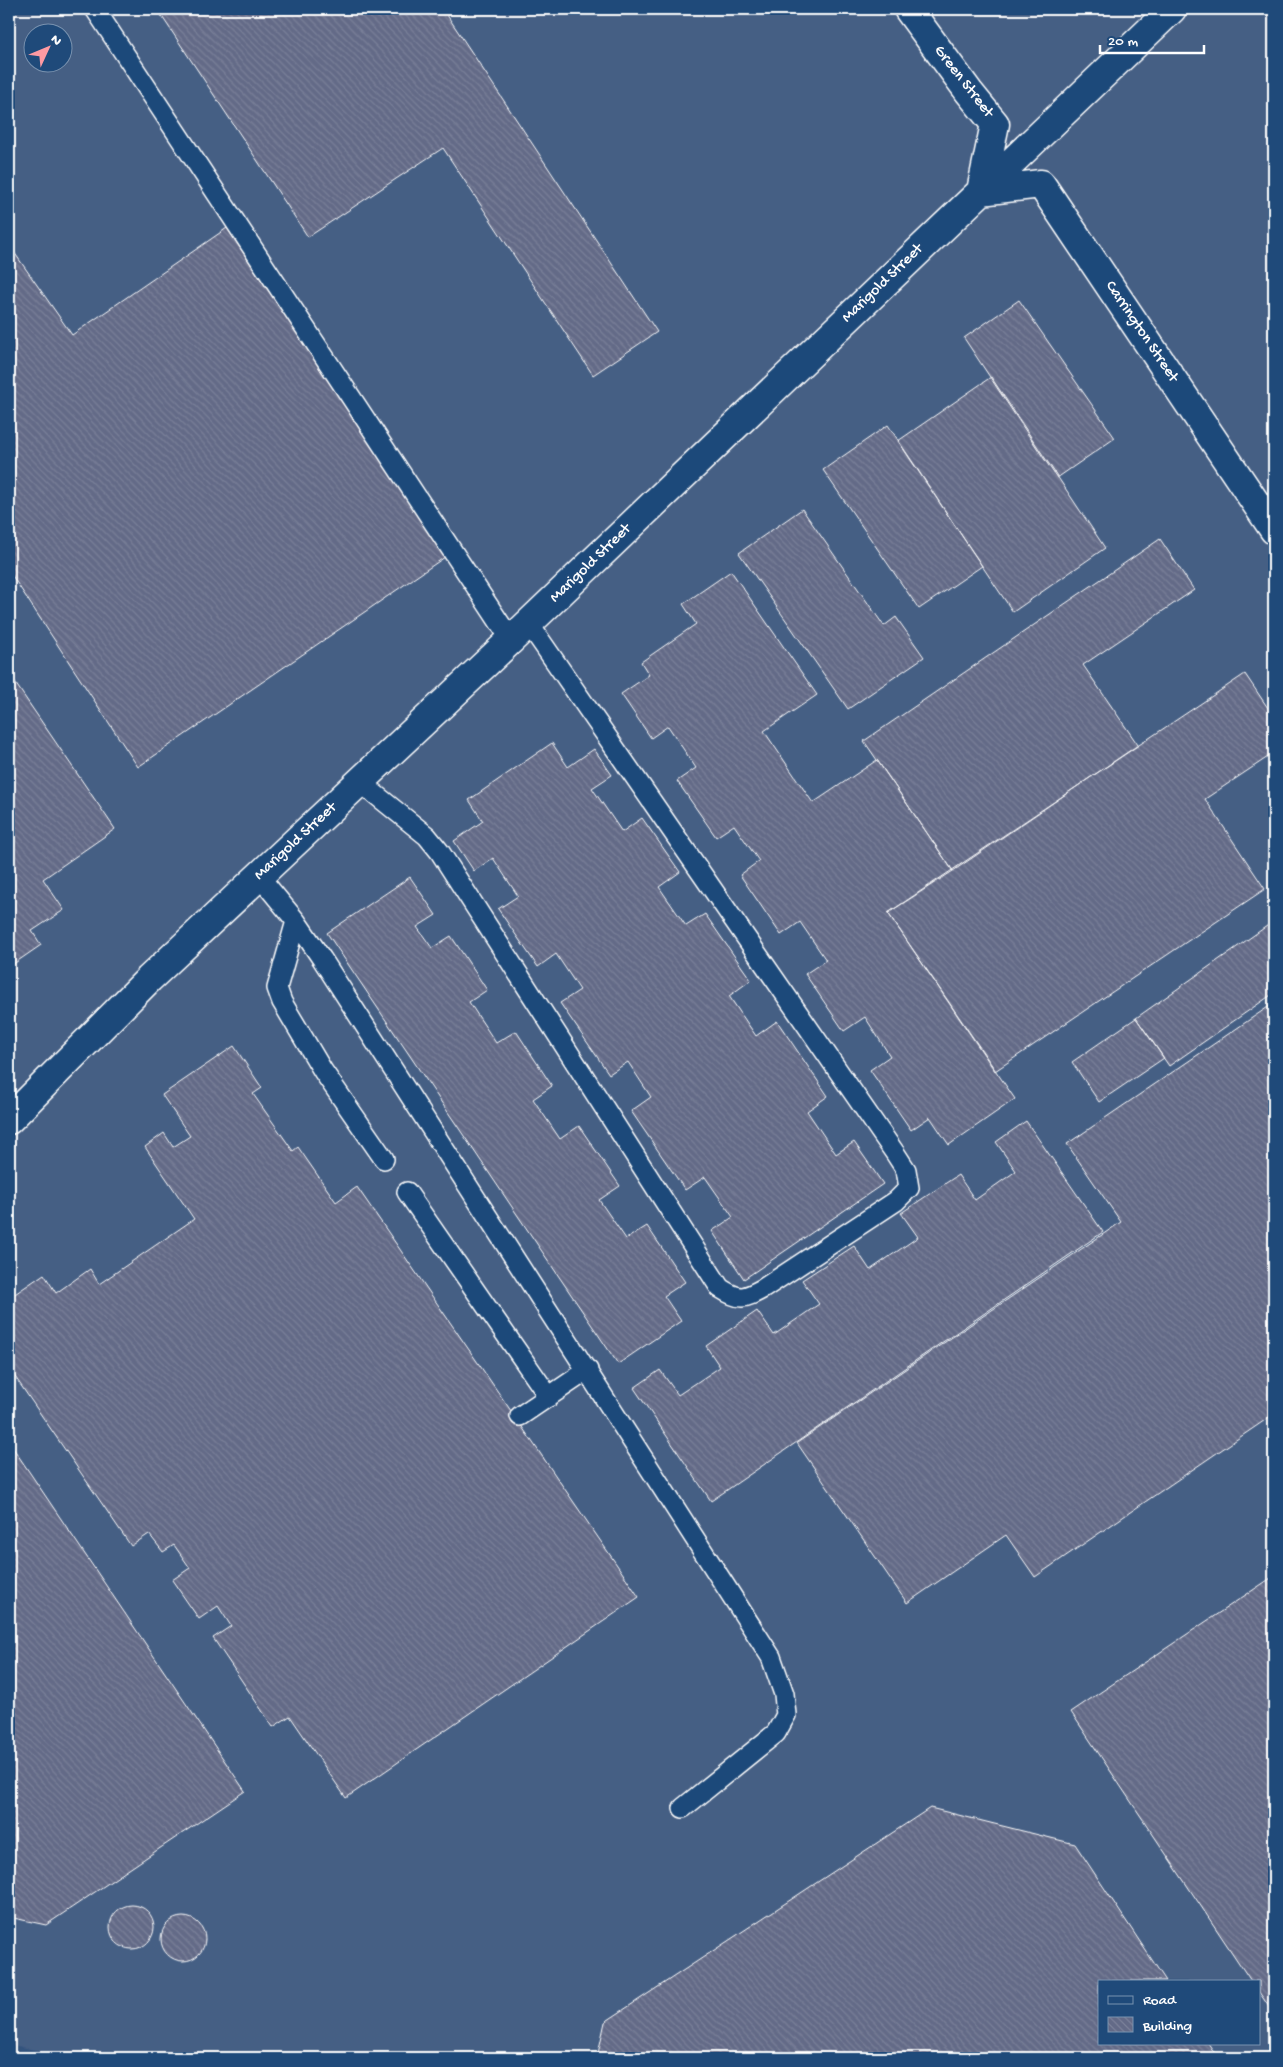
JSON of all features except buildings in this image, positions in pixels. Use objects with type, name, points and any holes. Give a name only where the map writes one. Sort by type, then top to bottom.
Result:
[{"type":"street","name":"Green Street","points":[[908,9],[995,124],[980,191]]},
{"type":"street","name":"Marigold Street","points":[[9,1120],[149,979],[520,632],[1172,9]]},
{"type":"street","name":"Carrington Street","points":[[980,191],[1041,184],[1274,530]]},
{"type":"lane","points":[[95,9],[520,632],[895,1153],[906,1170],[909,1188],[896,1201],[747,1298],[733,1297],[720,1288],[440,852],[427,836],[360,782]]},
{"type":"lane","points":[[259,876],[296,921],[588,1370],[771,1657],[784,1694],[786,1715],[776,1733],[684,1808]]},
{"type":"lane","points":[[296,921],[277,988],[282,1002],[323,1071],[384,1159]]},
{"type":"lane","points":[[407,1192],[549,1397]]},
{"type":"lane","points":[[520,1416],[588,1370]]},
{"type":"shaded area","points":[[9,9],[1274,9],[1274,2058],[68,2058],[9,2044]]}]
